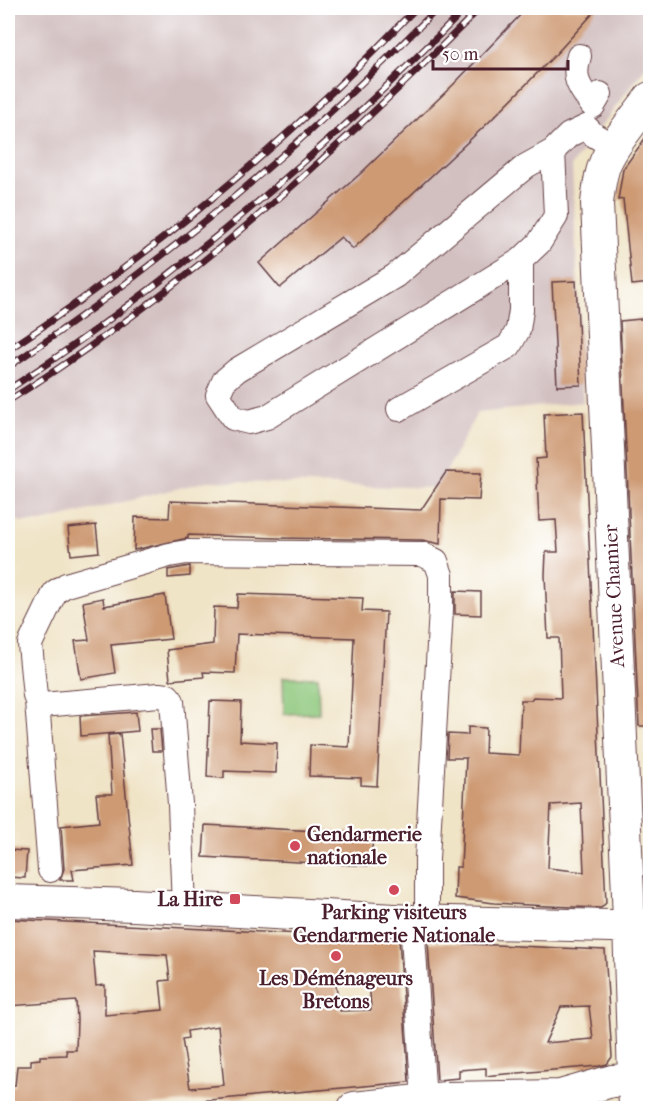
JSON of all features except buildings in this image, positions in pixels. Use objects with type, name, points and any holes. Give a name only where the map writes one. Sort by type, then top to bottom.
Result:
[{"type":"main road","name":"Avenue Chamier","points":[[640,1088],[640,926],[597,202],[606,161],[651,98]]},
{"type":"main road","points":[[8,901],[419,920],[640,926]]},
{"type":"main road","points":[[354,1108],[446,1098],[572,1102],[612,1081],[640,1088]]},
{"type":"street","points":[[579,56],[575,67],[576,82],[593,109],[594,135],[614,147]]},
{"type":"street","points":[[553,151],[556,216],[539,243],[520,260],[267,417],[249,422],[232,418],[218,395],[224,381],[237,370],[395,276],[526,166],[553,151],[593,109]]},
{"type":"street","points":[[399,409],[509,346],[518,330],[521,310],[520,260]]},
{"type":"street","points":[[50,870],[37,702],[30,644],[55,592],[66,585],[169,555],[187,552],[373,552],[422,554],[432,557],[441,575],[441,609],[427,859],[419,920],[424,1101]]},
{"type":"street","points":[[37,702],[42,705],[159,694],[170,698],[173,704],[180,804],[184,908]]},
{"type":"shaded area","points":[[8,8],[650,8],[650,61],[572,165],[583,402],[477,413],[435,488],[208,481],[42,522],[20,522],[8,513]]},
{"type":"green space","points":[[283,677],[318,677],[319,713],[284,714]]},
{"type":"railway","points":[[8,350],[117,273],[222,190],[322,102],[416,8]]},
{"type":"railway","points":[[8,367],[122,286],[232,199],[337,106],[438,8]]},
{"type":"railway","points":[[8,390],[130,304],[247,211],[359,112],[466,8]]},
{"type":"railway","points":[[8,401],[135,314],[255,218],[370,116],[480,8]]},
{"type":"place","name":"Gendarmerie nationale","points":[[295,846]]},
{"type":"place","name":"Parking visiteurs Gendarmerie Nationale","points":[[394,890]]},
{"type":"place","name":"La Hire","points":[[235,899]]},
{"type":"place","name":"Les Déménageurs Bretons","points":[[336,956]]}]
